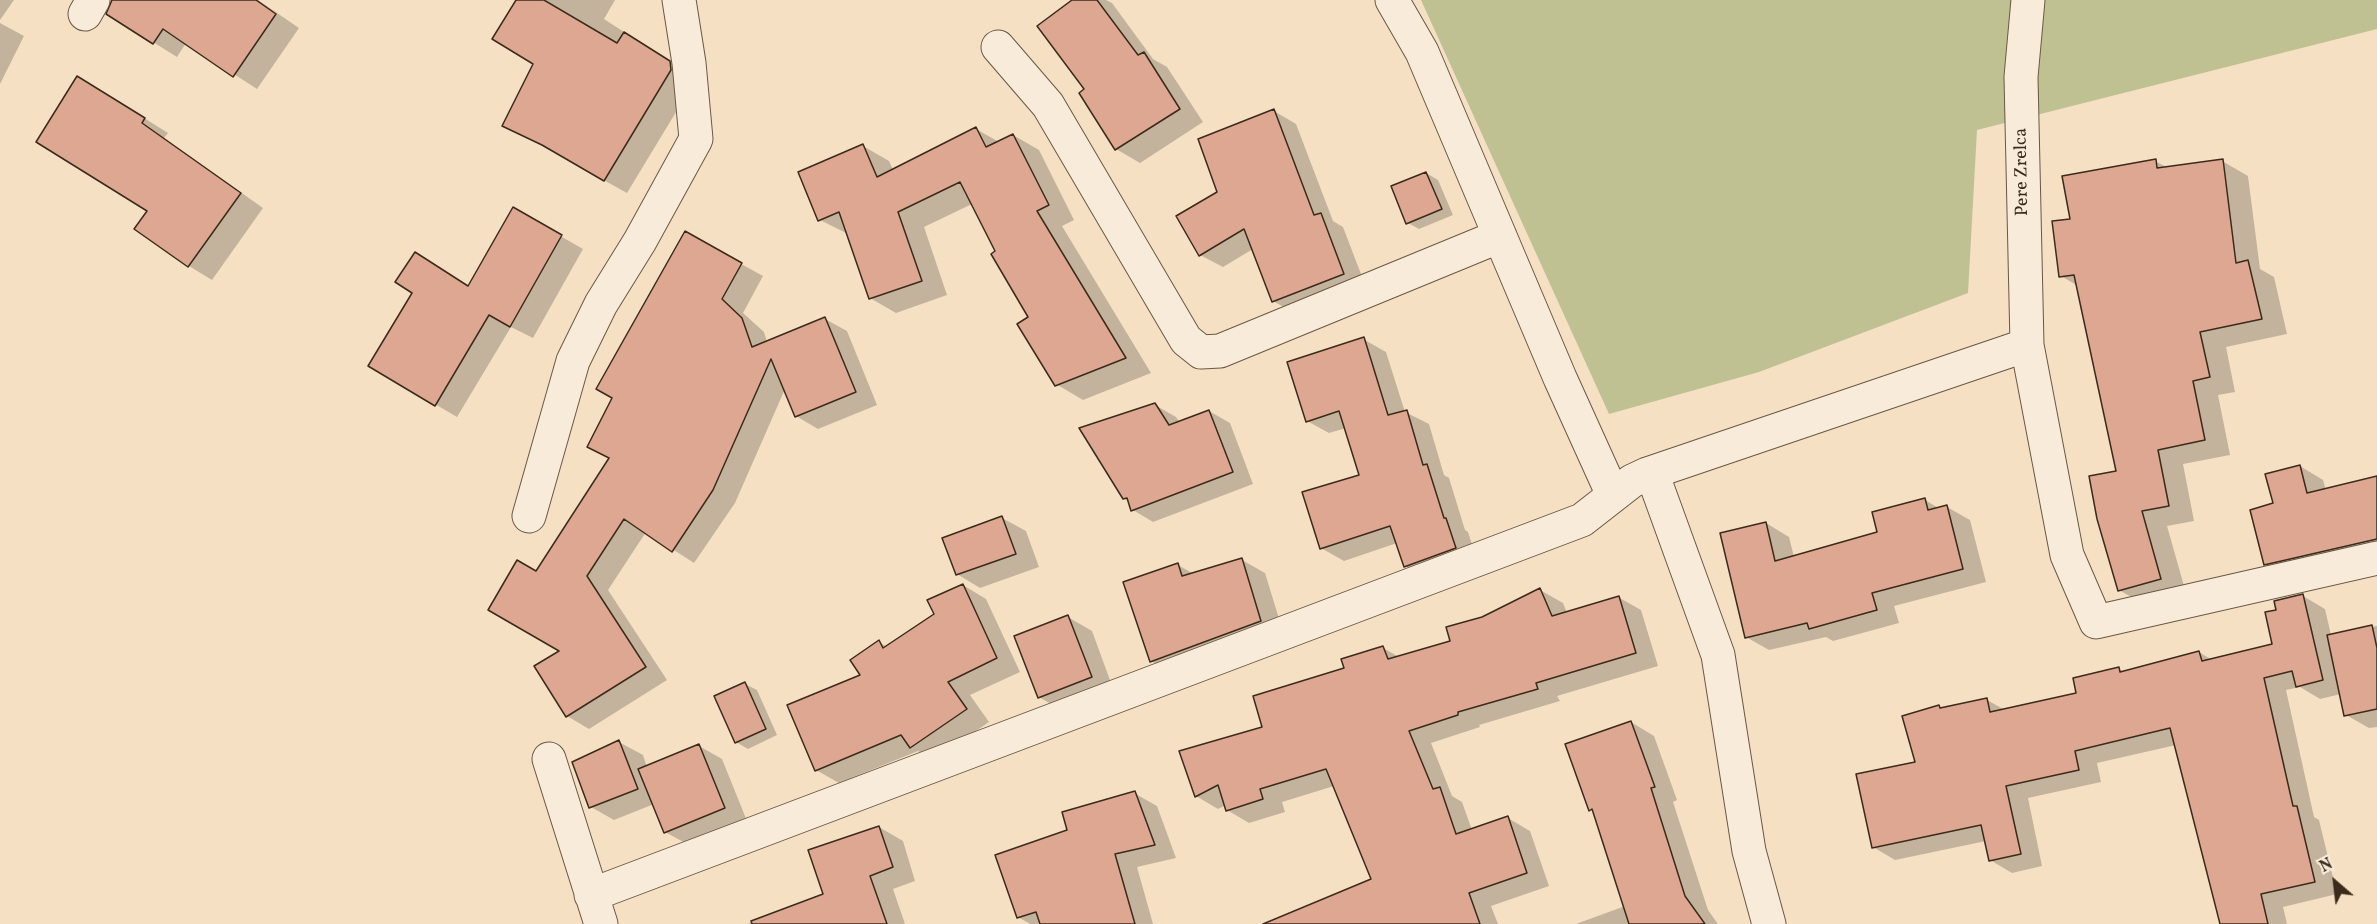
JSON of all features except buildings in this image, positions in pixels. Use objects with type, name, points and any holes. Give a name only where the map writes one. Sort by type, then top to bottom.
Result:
[{"type":"street","points":[[529,516],[573,361],[601,304],[640,241],[696,139],[689,63],[679,0]]},
{"type":"street","points":[[1392,0],[1422,52],[1613,495]]},
{"type":"street","name":"Pere Zrelca","points":[[2028,0],[2021,77],[2027,345],[2067,555],[2096,622],[2377,558]]},
{"type":"street","points":[[999,47],[1048,105],[1186,340],[1201,352],[1220,351],[1500,236]]},
{"type":"street","points":[[549,759],[596,910],[1582,520],[1632,481],[1652,473],[2027,345]]},
{"type":"street","points":[[1652,473],[1718,656],[1749,851],[1769,924]]},
{"type":"green space","points":[[1421,0],[2377,0],[2377,29],[1977,130],[1968,293],[1759,372],[1609,414]]}]
